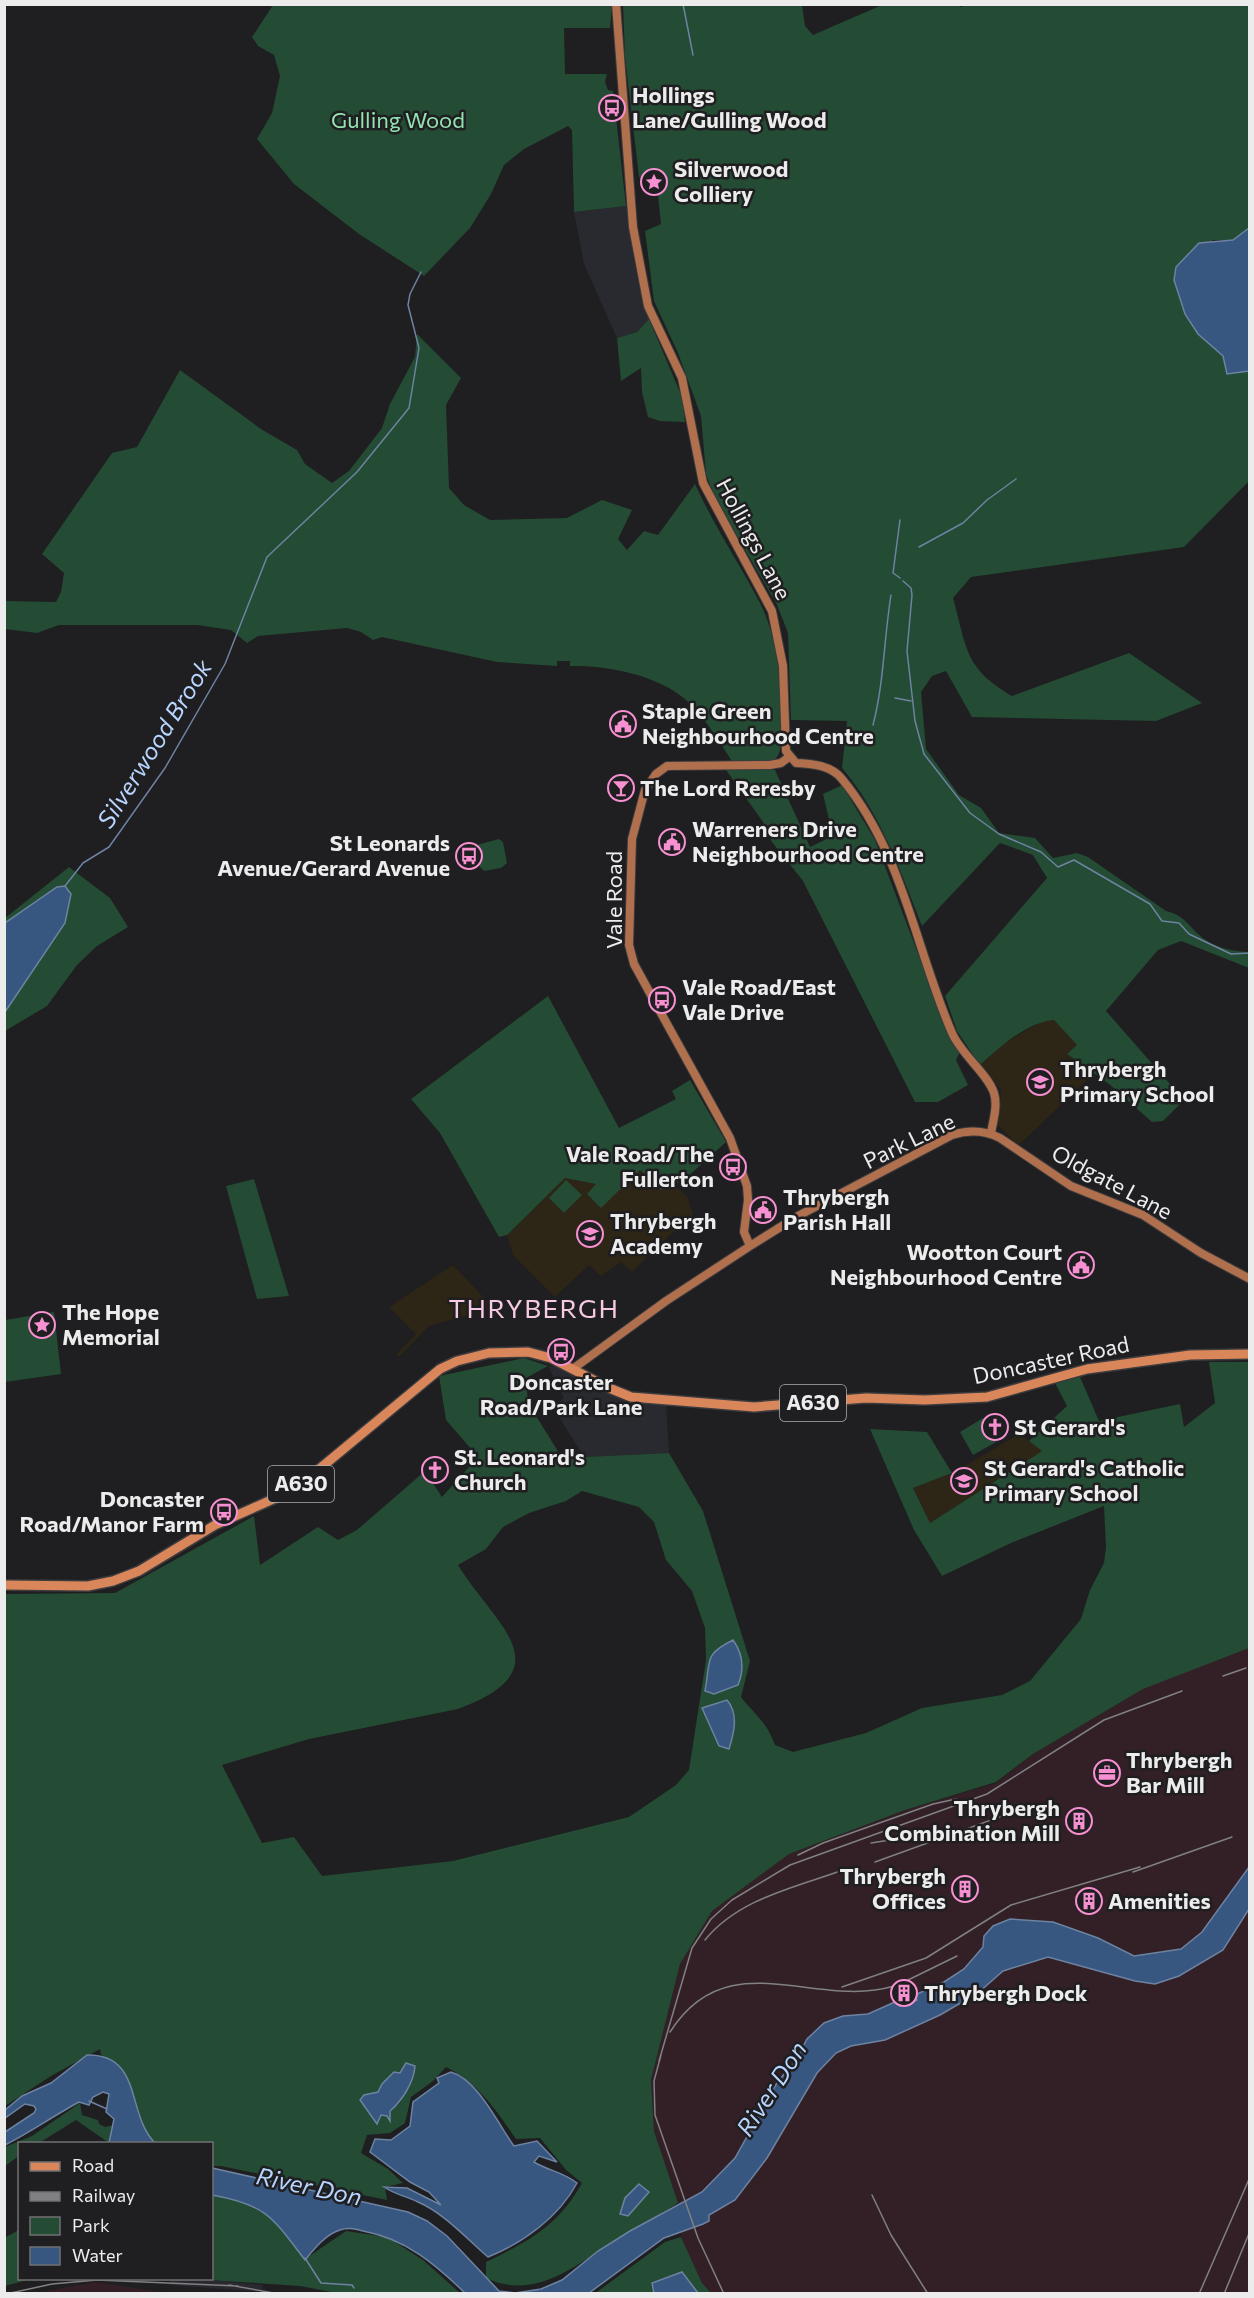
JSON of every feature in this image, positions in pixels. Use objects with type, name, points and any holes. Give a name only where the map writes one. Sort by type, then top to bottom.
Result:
[{"type":"main road","name":"Doncaster Road","points":[[4,1585],[88,1586],[113,1581],[139,1571],[215,1525],[278,1497],[306,1480],[448,1365],[489,1353],[514,1351],[538,1354],[574,1368],[609,1388],[631,1397],[738,1407],[787,1406],[866,1398],[925,1400],[987,1397],[1074,1373],[1190,1355],[1250,1354]]},
{"type":"street","name":"Hollings Lane","points":[[616,4],[633,227],[648,306],[682,378],[701,475],[712,500],[772,611],[782,658],[786,751],[789,757]]},
{"type":"street","points":[[789,757],[796,763],[818,765],[836,772],[880,837],[906,897],[953,1035],[993,1089],[996,1103],[991,1133]]},
{"type":"street","name":"Vale Road","points":[[750,1245],[744,1232],[748,1200],[747,1186],[730,1138],[686,1061],[631,954],[630,853],[642,798],[649,783],[662,769],[668,766],[770,765],[789,757]]},
{"type":"street","name":"Park Lane","points":[[574,1368],[666,1301],[798,1216],[952,1135],[974,1131],[991,1133]]},
{"type":"street","name":"Oldgate Lane","points":[[991,1133],[1071,1186],[1143,1215],[1201,1253],[1250,1279]]},
{"type":"shaded area","points":[[626,206],[649,319],[637,332],[617,338],[584,264],[574,212]]},
{"type":"shaded area","name":"Thrybergh Primary School","points":[[1054,1019],[1077,1045],[1068,1055],[1093,1074],[1018,1146],[998,1125],[1001,1090],[980,1065],[1005,1043],[1044,1020]]},
{"type":"shaded area","name":"Thrybergh Academy","points":[[640,1170],[660,1189],[677,1187],[688,1198],[693,1215],[681,1231],[673,1232],[632,1272],[621,1262],[601,1276],[589,1265],[555,1297],[513,1255],[507,1235],[565,1178],[596,1184]]},
{"type":"shaded area","points":[[453,1265],[494,1308],[429,1326],[399,1357],[396,1355],[416,1334],[389,1307]]},
{"type":"shaded area","points":[[548,1366],[560,1367],[577,1374],[623,1399],[666,1402],[669,1453],[584,1457],[553,1407],[564,1398]]},
{"type":"shaded area","name":"St Gerard's Catholic Primary School","points":[[1019,1434],[1043,1451],[930,1523],[913,1488],[953,1473]]},
{"type":"shaded area","points":[[1249,1648],[1249,2293],[711,2293],[702,2283],[681,2237],[678,2203],[654,2131],[651,2080],[680,1964],[712,1911],[789,1854],[905,1810],[996,1783],[1033,1754],[1143,1689]]},
{"type":"shaded area","points":[[170,2280],[213,2280],[263,2285],[262,2292],[170,2285]]},
{"type":"shaded area","points":[[96,2282],[167,2293],[34,2293]]},
{"type":"green space","points":[[958,4],[961,7],[968,4],[1249,5],[1249,228],[1233,240],[1213,240],[1174,280],[1185,314],[1198,334],[1223,356],[1227,374],[1249,371],[1249,481],[1184,547],[971,577],[953,598],[965,644],[976,666],[996,686],[1012,696],[1129,653],[1202,703],[1156,721],[972,717],[946,671],[932,676],[921,692],[926,749],[959,795],[981,808],[999,833],[1035,838],[1053,858],[1077,853],[1088,857],[1166,911],[1181,917],[1205,940],[1226,949],[1249,952],[1249,968],[1181,941],[1158,950],[1106,1011],[1184,1100],[1163,1121],[1152,1122],[1109,1084],[1067,1054],[1077,1045],[1054,1020],[1024,1030],[980,1065],[957,1031],[945,996],[1047,878],[1033,855],[1000,843],[922,926],[879,823],[842,768],[847,721],[791,720],[788,633],[777,605],[713,494],[706,474],[701,416],[678,353],[654,301],[645,231],[661,224],[656,176],[639,177],[625,57],[623,5],[802,5],[805,26],[813,35],[882,5]]},
{"type":"green space","name":"Gulling Wood","points":[[273,5],[612,5],[610,28],[564,28],[565,74],[607,74],[605,82],[608,90],[613,91],[626,206],[574,212],[572,130],[568,126],[524,149],[504,165],[491,194],[470,228],[424,276],[359,234],[294,184],[257,139],[272,113],[280,76],[274,55],[258,46],[252,37]]},
{"type":"green space","points":[[649,319],[682,397],[685,422],[660,421],[648,417],[642,392],[641,368],[621,381],[617,338],[637,332]]},
{"type":"green space","points":[[417,334],[461,378],[446,405],[449,488],[464,505],[490,520],[567,518],[602,500],[632,510],[618,539],[627,550],[644,531],[658,535],[695,484],[761,605],[772,633],[780,681],[781,712],[781,746],[773,761],[733,763],[692,705],[673,691],[630,673],[599,667],[570,666],[570,661],[557,661],[557,666],[497,662],[382,637],[373,640],[361,632],[347,628],[258,636],[247,643],[231,630],[197,625],[59,625],[37,633],[5,629],[5,601],[56,602],[61,592],[64,573],[42,554],[112,453],[137,447],[180,370],[261,429],[297,450],[305,464],[332,483],[349,471],[382,428],[390,404],[415,357]]},
{"type":"green space","points":[[726,770],[775,770],[810,847],[833,836],[823,794],[842,785],[875,840],[950,1038],[960,1052],[956,1060],[968,1085],[938,1102],[915,1102],[803,881],[772,842],[763,822]]},
{"type":"green space","points":[[499,839],[503,842],[507,863],[501,868],[484,871],[480,867],[477,845]]},
{"type":"green space","points":[[69,867],[110,898],[128,927],[97,946],[77,965],[47,1006],[5,1031],[5,918]]},
{"type":"green space","points":[[548,996],[619,1128],[676,1099],[672,1091],[690,1080],[726,1142],[684,1180],[661,1190],[640,1170],[601,1208],[587,1194],[596,1184],[565,1178],[507,1235],[499,1237],[440,1133],[411,1099]]},
{"type":"green space","points":[[254,1179],[289,1296],[257,1299],[226,1186]]},
{"type":"green space","points":[[566,1180],[582,1195],[564,1213],[549,1198]]},
{"type":"green space","points":[[54,1312],[61,1374],[5,1382],[5,1320]]},
{"type":"green space","points":[[524,1358],[548,1366],[526,1378],[528,1403],[564,1461],[584,1457],[669,1453],[703,1511],[750,1661],[741,1697],[764,1724],[775,1745],[793,1752],[866,1733],[922,1708],[1002,1695],[1030,1681],[1081,1619],[1090,1590],[1104,1563],[1106,1547],[1104,1506],[1011,1543],[942,1576],[914,1530],[870,1429],[927,1432],[952,1473],[913,1488],[930,1523],[1042,1451],[1029,1441],[1067,1406],[1055,1383],[1080,1377],[1099,1421],[1180,1404],[1184,1427],[1215,1403],[1209,1362],[1249,1362],[1249,1648],[1143,1689],[1033,1754],[996,1782],[905,1810],[789,1854],[712,1911],[680,1964],[651,2080],[654,2131],[678,2203],[618,2238],[573,2268],[546,2281],[531,2284],[502,2284],[486,2278],[486,2262],[541,2231],[563,2211],[582,2183],[566,2170],[540,2138],[516,2139],[477,2089],[446,2067],[433,2081],[411,2097],[405,2123],[390,2133],[367,2135],[361,2153],[388,2169],[403,2183],[385,2187],[387,2200],[213,2166],[213,2142],[154,2142],[141,2120],[123,2073],[114,2063],[101,2055],[100,2049],[51,2076],[5,2106],[5,1594],[115,1593],[254,1516],[260,1565],[318,1527],[338,1540],[357,1530],[425,1471],[442,1497],[478,1457],[446,1420],[439,1376]],"holes":[[[582,1491],[639,1507],[654,1522],[666,1560],[692,1591],[705,1628],[706,1660],[689,1770],[676,1785],[629,1817],[453,1861],[322,1876],[294,1837],[262,1843],[222,1765],[309,1739],[458,1709],[491,1694],[509,1678],[515,1662],[512,1644],[503,1626],[458,1565],[486,1549],[503,1527],[529,1513],[566,1501]],[[394,2072],[400,2074],[408,2087],[400,2103],[390,2111],[390,2120],[387,2116],[381,2115],[377,2124],[370,2094],[378,2092],[382,2084]]]},
{"type":"green space","points":[[983,1418],[996,1442],[973,1455],[960,1432]]},
{"type":"green space","points":[[80,2103],[82,2115],[98,2120],[99,2124],[105,2127],[114,2125],[108,2142],[76,2120],[41,2142],[18,2142],[18,2157],[5,2166],[5,2147],[32,2136]]},
{"type":"green space","points":[[213,2195],[245,2203],[267,2215],[305,2259],[346,2231],[387,2237],[423,2260],[460,2293],[336,2293],[300,2286],[209,2280],[213,2280]]},
{"type":"green space","points":[[18,2231],[18,2280],[27,2280],[5,2286],[4,2238]]},
{"type":"green space","points":[[681,2237],[702,2283],[711,2293],[698,2293],[682,2272],[652,2282],[654,2293],[594,2294],[665,2242]]},
{"type":"water","points":[[1249,228],[1249,371],[1227,374],[1223,356],[1198,334],[1185,314],[1174,280],[1176,267],[1199,243],[1233,240]]},
{"type":"water","points":[[65,886],[71,894],[65,923],[5,1012],[5,923],[57,887]]},
{"type":"water","points":[[733,1640],[742,1661],[742,1673],[738,1685],[714,1694],[705,1691],[710,1660],[717,1650]]},
{"type":"water","points":[[727,1700],[734,1717],[734,1730],[729,1749],[719,1746],[702,1708]]},
{"type":"water","points":[[1249,1867],[1249,1909],[1223,1950],[1179,1976],[1155,1984],[1135,1981],[1048,1957],[1003,1971],[978,1993],[940,2015],[885,2040],[851,2046],[836,2053],[817,2073],[767,2158],[735,2200],[709,2215],[709,2221],[664,2238],[589,2293],[515,2293],[541,2289],[562,2280],[598,2251],[702,2192],[735,2158],[778,2081],[795,2062],[807,2039],[824,2023],[843,2016],[868,2014],[897,2001],[900,2006],[917,2000],[915,1995],[944,1982],[964,1969],[983,1947],[984,1936],[993,1926],[1010,1919],[1053,1922],[1098,1938],[1134,1956],[1181,1949],[1202,1932]]},
{"type":"water","points":[[87,2055],[105,2057],[117,2064],[125,2075],[146,2131],[154,2142],[109,2142],[114,2119],[106,2112],[109,2094],[103,2092],[93,2097],[89,2105],[79,2102],[5,2145],[5,2132],[34,2113],[36,2109],[34,2106],[25,2104],[5,2118],[5,2110],[22,2096],[51,2083]]},
{"type":"water","points":[[406,2063],[415,2066],[410,2085],[390,2111],[390,2121],[387,2116],[381,2115],[377,2124],[360,2100],[364,2095],[378,2092],[382,2084],[394,2072],[400,2073]]},
{"type":"water","points":[[451,2072],[461,2077],[479,2093],[514,2146],[537,2141],[557,2162],[539,2156],[534,2162],[577,2183],[550,2218],[527,2236],[488,2257],[437,2213],[384,2187],[407,2188],[441,2205],[429,2192],[410,2182],[370,2152],[375,2139],[391,2140],[410,2126],[413,2102],[439,2083],[437,2078]]},
{"type":"water","points":[[213,2168],[408,2212],[427,2221],[447,2236],[499,2291],[515,2293],[465,2293],[431,2263],[406,2246],[378,2235],[349,2228],[330,2235],[305,2260],[267,2215],[245,2203],[213,2195]]},
{"type":"water","points":[[639,2184],[649,2192],[628,2216],[620,2214],[625,2198]]},
{"type":"water","points":[[682,2272],[698,2293],[654,2293],[652,2283]]},
{"type":"waterway","points":[[683,4],[693,55]]},
{"type":"waterway","name":"Silverwood Brook","points":[[65,886],[83,863],[109,847],[165,768],[225,664],[267,557],[357,472],[409,408],[419,348],[408,305],[410,294],[421,272]]},
{"type":"waterway","points":[[919,547],[963,523],[987,500],[1016,479]]},
{"type":"waterway","points":[[900,520],[893,573],[900,578]]},
{"type":"waterway","points":[[903,581],[911,588],[912,595],[907,651],[915,721],[924,754],[970,813],[999,834],[1041,852],[1058,867],[1074,860],[1150,904],[1162,921],[1179,923],[1189,934],[1231,954],[1250,953]]},
{"type":"waterway","points":[[873,725],[891,595]]},
{"type":"waterway","points":[[895,698],[911,701]]},
{"type":"waterway","points":[[89,2101],[107,2109]]},
{"type":"waterway","points":[[305,2258],[321,2283],[352,2285],[354,2288]]},
{"type":"railway","points":[[1223,1676],[1246,1668]]},
{"type":"railway","points":[[659,2061],[692,1948],[711,1919],[732,1900],[790,1865],[987,1794],[1104,1720],[1182,1691]]},
{"type":"railway","points":[[798,1855],[823,1843],[933,1804],[956,1799]]},
{"type":"railway","points":[[875,1862],[1024,1808]]},
{"type":"railway","points":[[871,1843],[941,1832]]},
{"type":"railway","points":[[1133,1872],[1232,1837]]},
{"type":"railway","points":[[842,1987],[926,1958],[1011,1905],[1140,1867]]},
{"type":"railway","points":[[705,1940],[734,1914],[752,1904],[770,1895],[846,1869]]},
{"type":"railway","points":[[906,1981],[957,1956]]},
{"type":"railway","points":[[670,2032],[693,2005],[718,1990],[746,1984],[774,1984],[834,1991],[864,1991],[894,1986]]},
{"type":"railway","points":[[661,2055],[654,2081],[655,2115],[698,2238],[724,2294]]},
{"type":"railway","points":[[1199,2294],[1250,2177]]},
{"type":"railway","points":[[872,2195],[891,2235],[928,2294]]},
{"type":"railway","points":[[1224,2294],[1250,2231]]},
{"type":"railway","points":[[6,2294],[52,2284],[97,2280],[238,2286]]},
{"type":"railway","points":[[229,2285],[279,2294]]},
{"type":"place","name":"Hollings Lane/Gulling Wood","points":[[612,108]]},
{"type":"place","name":"Silverwood Colliery","points":[[654,182]]},
{"type":"place","name":"Staple Green Neighbourhood Centre","points":[[623,724]]},
{"type":"place","name":"The Lord Reresby","points":[[621,788]]},
{"type":"place","name":"Warreners Drive Neighbourhood Centre","points":[[672,842]]},
{"type":"place","name":"St Leonards Avenue/Gerard Avenue","points":[[469,856]]},
{"type":"place","name":"Vale Road/East Vale Drive","points":[[662,1000]]},
{"type":"place","name":"Thrybergh Primary School","points":[[1040,1082]]},
{"type":"place","name":"Vale Road/The Fullerton","points":[[733,1167]]},
{"type":"place","name":"Thrybergh Parish Hall","points":[[763,1210]]},
{"type":"place","name":"Thrybergh Academy","points":[[590,1234]]},
{"type":"place","name":"Wootton Court Neighbourhood Centre","points":[[1081,1265]]},
{"type":"place","name":"The Hope Memorial","points":[[42,1325]]},
{"type":"place","name":"Doncaster Road/Park Lane","points":[[561,1352]]},
{"type":"place","name":"St Gerard's","points":[[995,1427]]},
{"type":"place","name":"St. Leonard's Church","points":[[435,1470]]},
{"type":"place","name":"St Gerard's Catholic Primary School","points":[[964,1481]]},
{"type":"place","name":"Doncaster Road/Manor Farm","points":[[224,1512]]},
{"type":"place","name":"Thrybergh Bar Mill","points":[[1107,1773]]},
{"type":"place","name":"Thrybergh Combination Mill","points":[[1079,1821]]},
{"type":"place","name":"Thrybergh Offices","points":[[965,1889]]},
{"type":"place","name":"Amenities","points":[[1089,1901]]},
{"type":"place","name":"Thrybergh Dock","points":[[904,1993]]},
{"type":"district","name":"THRYBERGH","points":[[534,1309]]},
{"type":"water label","name":"River Don","points":[[772,2089]]},
{"type":"water label","name":"River Don","points":[[309,2187]]}]
